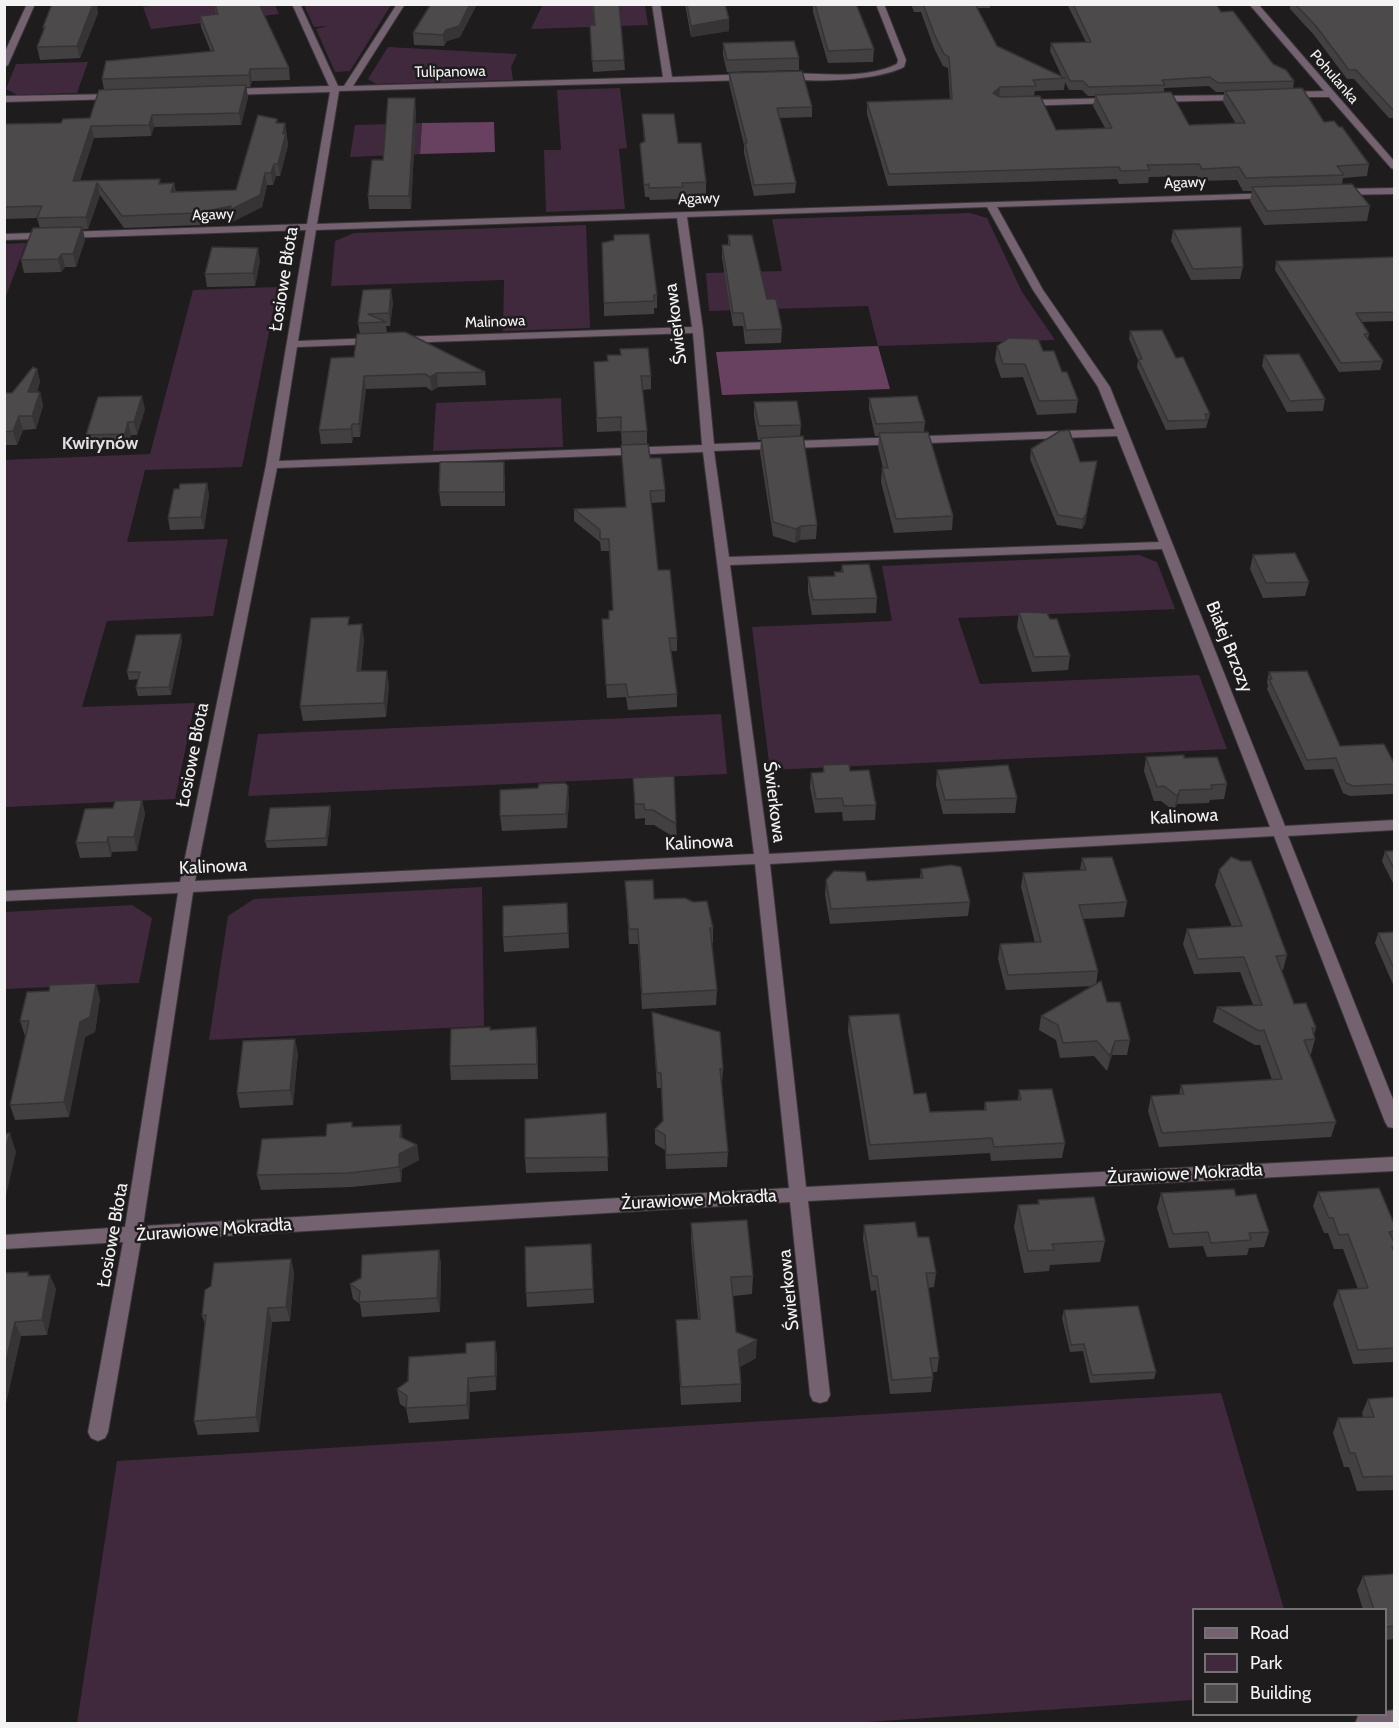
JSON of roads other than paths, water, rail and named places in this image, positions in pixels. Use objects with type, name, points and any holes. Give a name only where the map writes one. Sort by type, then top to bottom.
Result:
[{"type":"street","points":[[4,65],[31,4]]},
{"type":"street","points":[[296,4],[341,88],[401,4]]},
{"type":"street","points":[[656,4],[668,80]]},
{"type":"street","points":[[772,76],[877,73],[896,69],[901,65],[902,60],[880,4]]},
{"type":"street","name":"Pohulanka","points":[[1253,4],[1395,166]]},
{"type":"street","name":"Tulipanowa","points":[[222,93],[761,77]]},
{"type":"street","name":"Łosiowe Błota","points":[[98,1431],[133,1235],[186,888],[272,465],[312,227],[341,88]]},
{"type":"street","points":[[1273,96],[1330,94]]},
{"type":"street","points":[[4,99],[131,95]]},
{"type":"street","points":[[1142,100],[1249,96]]},
{"type":"street","points":[[1011,103],[1130,100]]},
{"type":"street","points":[[1323,192],[1395,190]]},
{"type":"street","name":"Agawy","points":[[4,237],[1288,194]]},
{"type":"street","name":"Białej Brzozy","points":[[991,205],[1038,290],[1104,387],[1395,1122]]},
{"type":"street","name":"Świerkowa","points":[[682,215],[698,330],[708,447],[762,859],[820,1395]]},
{"type":"street","name":"Malinowa","points":[[293,344],[698,330]]},
{"type":"street","points":[[272,465],[1120,432]]},
{"type":"street","points":[[723,561],[1167,545]]},
{"type":"street","name":"Kalinowa","points":[[4,896],[1395,825]]},
{"type":"street","name":"Żurawiowe Mokradła","points":[[4,1242],[798,1194],[1395,1164]]},
{"type":"street","points":[[1366,1724],[1395,1721]]},
{"type":"district","name":"Kwirynów","points":[[100,444]]}]
